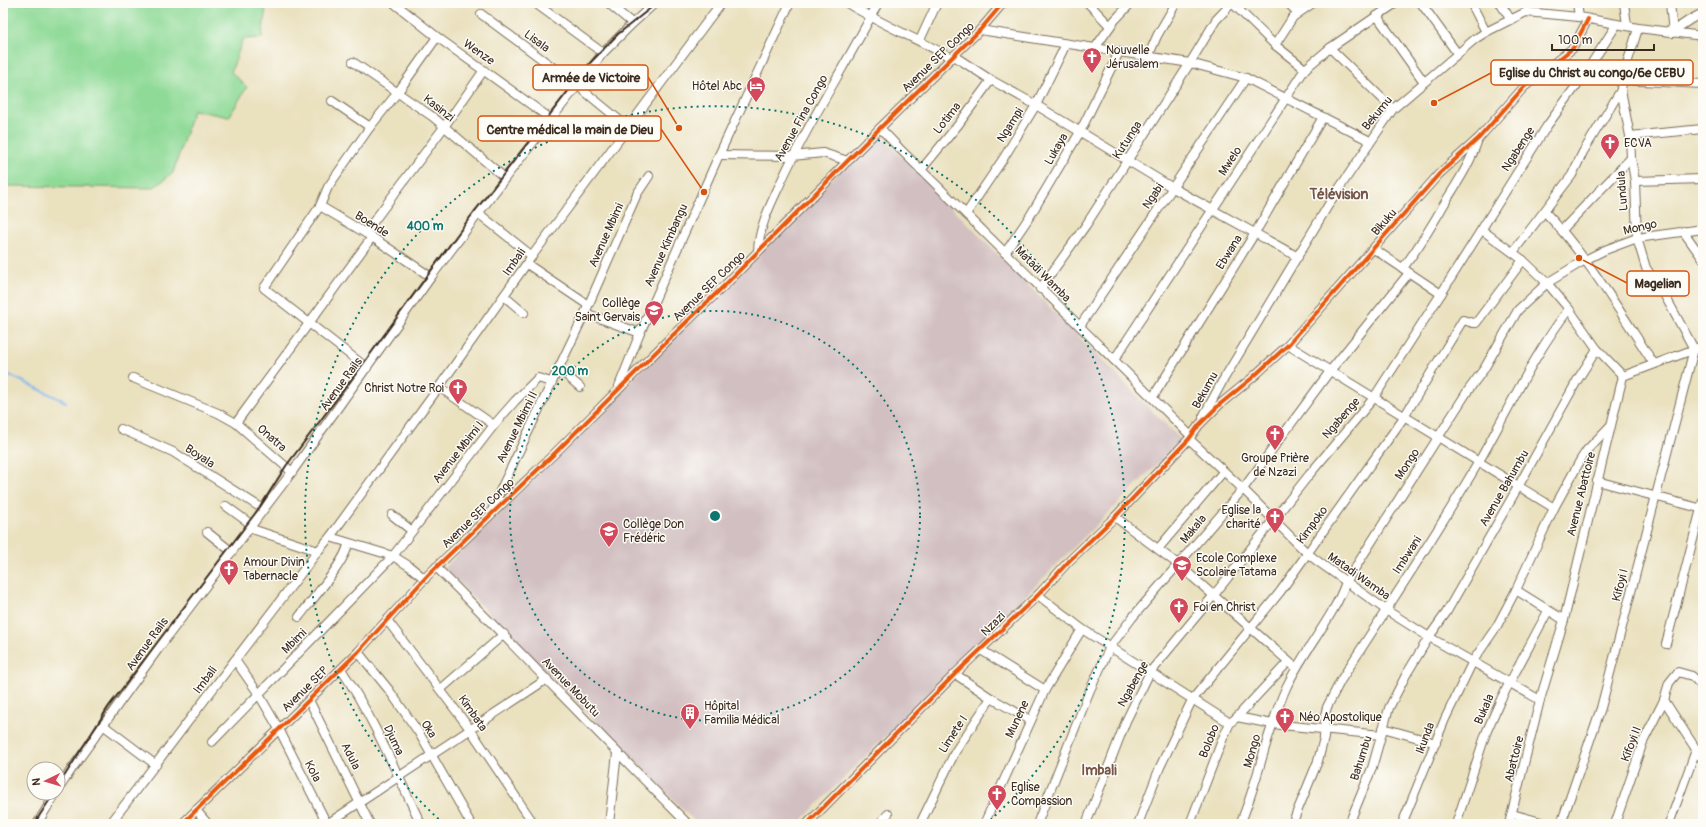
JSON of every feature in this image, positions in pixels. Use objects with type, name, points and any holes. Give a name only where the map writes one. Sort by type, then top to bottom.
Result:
[{"type":"street","name":"Wenze","points":[[394,3],[551,119]]},
{"type":"street","points":[[535,3],[603,53]]},
{"type":"street","points":[[545,10],[551,3]]},
{"type":"street","points":[[608,3],[632,24]]},
{"type":"street","name":"Avenue Rails","points":[[66,778],[103,725],[292,472],[478,213],[603,53],[655,3]]},
{"type":"street","name":"Imbali","points":[[110,824],[330,537],[532,256],[721,3]]},
{"type":"street","name":"Avenue Kimbangu","points":[[618,389],[640,333],[719,155],[790,3]]},
{"type":"street","points":[[848,3],[871,18],[953,57],[1036,105],[1173,188],[1298,257]]},
{"type":"street","name":"Avenue Fina Congo","points":[[758,251],[766,214],[792,156],[871,18],[878,3]]},
{"type":"street","points":[[920,40],[937,3]]},
{"type":"street","name":"Avenue SEP Congo","points":[[424,579],[556,453],[618,389],[726,284],[880,128],[980,30],[1002,3]]},
{"type":"street","points":[[1088,3],[1110,26]]},
{"type":"street","points":[[1095,48],[1110,26],[1131,3]]},
{"type":"street","points":[[1148,57],[1157,36],[1176,3]]},
{"type":"street","points":[[1232,3],[1275,45],[1305,69]]},
{"type":"street","name":"Kutunga","points":[[1040,289],[1086,225],[1216,20],[1232,3]]},
{"type":"street","points":[[1288,3],[1298,13]]},
{"type":"street","points":[[1275,45],[1293,17],[1313,3]]},
{"type":"street","name":"Mwelo","points":[[1114,360],[1305,69],[1330,48],[1396,3]]},
{"type":"street","points":[[1421,3],[1456,53]]},
{"type":"street","points":[[1471,3],[1486,32]]},
{"type":"street","points":[[1500,3],[1511,20]]},
{"type":"street","points":[[1526,3],[1526,12],[1579,17],[1638,28],[1703,36]]},
{"type":"street","points":[[1577,3],[1579,17]]},
{"type":"street","points":[[1624,3],[1627,25]]},
{"type":"street","points":[[1670,3],[1673,32]]},
{"type":"street","name":"Bekumu","points":[[1199,425],[1230,369],[1332,199],[1393,109],[1456,53],[1486,32],[1526,12]]},
{"type":"street","points":[[1673,32],[1691,19],[1703,13]]},
{"type":"street","name":"Lisala","points":[[482,14],[578,86],[629,128]]},
{"type":"street","points":[[1377,16],[1424,82]]},
{"type":"street","name":"Bikuku","points":[[1190,438],[1199,425],[1219,405],[1252,378],[1288,345],[1439,174],[1479,138],[1524,86],[1573,48],[1588,19]]},
{"type":"street","name":"Ngabenge","points":[[1086,824],[1126,721],[1150,672],[1214,595],[1309,475],[1373,399],[1547,126],[1584,75],[1617,24]]},
{"type":"street","points":[[1513,252],[1572,175],[1583,152],[1621,90],[1622,80],[1633,50],[1638,28]]},
{"type":"street","points":[[980,30],[1190,63],[1246,78],[1370,141]]},
{"type":"street","points":[[367,368],[264,288],[320,206],[328,186],[370,127],[398,92],[437,36]]},
{"type":"street","name":"Ngampi","points":[[966,214],[1003,159],[1036,105],[1066,44]]},
{"type":"street","points":[[1330,48],[1393,109]]},
{"type":"street","name":"Lukaya","points":[[1005,253],[1030,216],[1080,132],[1119,52]]},
{"type":"street","name":"Kasinzi","points":[[354,62],[398,92],[444,127],[505,178]]},
{"type":"street","points":[[236,423],[310,324],[368,235],[484,70]]},
{"type":"street","name":"Ngabi","points":[[1080,326],[1246,78]]},
{"type":"street","name":"Lotima","points":[[921,170],[958,125],[991,80]]},
{"type":"street","points":[[1622,80],[1703,84]]},
{"type":"street","name":"Lundula","points":[[1621,90],[1630,136],[1631,158],[1635,181],[1637,238],[1646,268],[1664,294],[1694,349]]},
{"type":"street","points":[[332,101],[370,127]]},
{"type":"street","name":"Ebwana","points":[[1153,397],[1255,233],[1322,117]]},
{"type":"street","name":"Matadi Wamba","points":[[880,128],[1040,289],[1153,397],[1223,472],[1243,489],[1307,552],[1386,610],[1429,637],[1540,700]]},
{"type":"street","points":[[1630,136],[1703,129]]},
{"type":"street","name":"Makala","points":[[1037,824],[1090,690],[1110,647],[1132,618],[1243,489],[1406,271],[1465,172],[1479,138]]},
{"type":"street","points":[[719,155],[792,156],[822,153],[848,161]]},
{"type":"street","points":[[1562,230],[1631,158]]},
{"type":"street","name":"Avenue Mbimi","points":[[588,305],[638,194],[649,176]]},
{"type":"street","points":[[1635,181],[1703,179]]},
{"type":"street","name":"Boende","points":[[320,206],[368,235],[431,277]]},
{"type":"street","points":[[1545,212],[1562,230],[1585,260],[1654,364]]},
{"type":"street","points":[[478,213],[532,256]]},
{"type":"street","name":"Mongo","points":[[1240,824],[1256,781],[1280,701],[1296,668],[1341,597],[1346,582],[1484,369],[1518,310],[1546,283],[1605,250],[1637,238],[1703,229]]},
{"type":"street","points":[[1482,230],[1523,260],[1546,283],[1569,309],[1597,349],[1623,376],[1703,346]]},
{"type":"street","points":[[1683,231],[1703,259]]},
{"type":"street","points":[[1374,249],[1441,294]]},
{"type":"street","name":"Kimpoko","points":[[1138,824],[1160,767],[1192,700],[1280,592],[1404,417],[1463,320],[1474,324],[1523,260]]},
{"type":"street","points":[[527,264],[588,305]]},
{"type":"street","points":[[504,296],[524,313]]},
{"type":"street","name":"Avenue Mbimi II","points":[[490,516],[500,490],[543,403],[551,382],[588,305]]},
{"type":"street","name":"Imbwani","points":[[1292,824],[1315,768],[1324,738],[1325,715],[1330,701],[1341,680],[1478,462],[1523,378],[1556,325],[1569,309]]},
{"type":"street","points":[[585,313],[640,333]]},
{"type":"street","points":[[1288,345],[1373,399],[1554,508]]},
{"type":"street","name":"Avenue Bahumbu","points":[[1429,637],[1446,613],[1578,379],[1597,349]]},
{"type":"street","name":"Kifoyi I","points":[[1561,824],[1601,708],[1694,349]]},
{"type":"street","points":[[558,368],[580,387]]},
{"type":"street","name":"Avenue Abattoire","points":[[1540,700],[1564,620],[1623,376]]},
{"type":"street","name":"Onatra","points":[[133,378],[218,413],[236,423],[292,472]]},
{"type":"street","name":"Avenue Mbimi I","points":[[393,556],[494,425],[515,401],[538,378],[551,382]]},
{"type":"street","points":[[439,387],[494,425]]},
{"type":"street","name":"Ikunda","points":[[1402,824],[1445,719],[1473,661],[1497,626],[1516,590],[1554,508],[1587,450],[1611,425]]},
{"type":"street","name":"Boyala","points":[[121,428],[173,452],[263,510]]},
{"type":"street","name":"Nzazi","points":[[807,824],[955,674],[1038,595],[1069,561],[1115,517],[1190,438]]},
{"type":"street","points":[[1158,549],[1223,472]]},
{"type":"street","points":[[1597,481],[1655,497],[1702,506],[1666,644]]},
{"type":"street","points":[[226,506],[251,526],[318,551]]},
{"type":"street","points":[[392,515],[412,532]]},
{"type":"street","points":[[1115,517],[1179,565],[1296,668]]},
{"type":"street","points":[[207,532],[232,552]]},
{"type":"street","points":[[330,537],[393,556],[424,579]]},
{"type":"street","points":[[299,617],[339,564],[348,549],[348,543]]},
{"type":"street","name":"Mbimi","points":[[212,742],[258,693],[393,556]]},
{"type":"street","name":"Avenue Mobutu","points":[[436,567],[504,634],[617,753],[688,824]]},
{"type":"street","name":"Avenue SEP","points":[[182,824],[358,652],[424,579]]},
{"type":"street","points":[[1516,590],[1564,620]]},
{"type":"street","points":[[1038,595],[1082,630],[1230,723]]},
{"type":"street","name":"Bukala","points":[[1456,824],[1486,733],[1510,683],[1548,611]]},
{"type":"street","name":"Kimbata","points":[[387,620],[470,729],[534,824]]},
{"type":"street","name":"Munene","points":[[984,824],[1030,720],[1045,690],[1082,630]]},
{"type":"street","points":[[441,689],[504,634]]},
{"type":"street","name":"Bahumbu","points":[[1349,824],[1372,768],[1389,708],[1406,674],[1429,637]]},
{"type":"street","points":[[981,650],[1045,690]]},
{"type":"street","name":"Oka","points":[[358,652],[401,707],[431,754],[471,824]]},
{"type":"street","name":"Kola","points":[[235,660],[258,693],[279,729],[327,824]]},
{"type":"street","name":"Bolobo","points":[[1190,824],[1216,754],[1230,723],[1288,662]]},
{"type":"street","name":"Djuma","points":[[341,669],[355,690],[421,824]]},
{"type":"street","name":"Kifoyi II","points":[[1615,824],[1643,742],[1664,700],[1668,683],[1678,672],[1692,676],[1703,687]]},
{"type":"street","points":[[955,674],[991,698],[1030,720]]},
{"type":"street","points":[[327,824],[361,803],[431,754],[547,679]]},
{"type":"street","name":"Limete I","points":[[920,824],[955,752],[991,698]]},
{"type":"street","name":"Adula","points":[[309,700],[370,824]]},
{"type":"street","name":"Abattoire","points":[[1509,824],[1540,700]]},
{"type":"street","points":[[1664,700],[1703,760]]},
{"type":"street","points":[[1237,717],[1272,724],[1325,728],[1344,732],[1382,731],[1436,743]]},
{"type":"street","points":[[103,725],[156,765]]},
{"type":"street","points":[[1669,824],[1696,750]]},
{"type":"street","points":[[610,824],[617,753]]},
{"type":"street","points":[[37,824],[51,801]]},
{"type":"street","points":[[196,810],[208,824]]},
{"type":"street","points":[[879,824],[888,814]]},
{"type":"street","points":[[1512,814],[1548,824]]},
{"type":"shaded area","points":[[878,133],[1181,440],[798,824],[697,824],[444,568]]},
{"type":"green space","points":[[3,3],[262,3],[266,7],[262,38],[243,39],[231,72],[247,87],[229,117],[193,110],[173,173],[153,188],[3,186]]},
{"type":"waterway","points":[[3,372],[66,402]]},
{"type":"railway","points":[[66,773],[109,706],[260,507],[286,466],[363,364],[468,220],[590,63],[618,34],[657,3]]},
{"type":"railway","points":[[34,824],[49,801]]},
{"type":"cycle path","points":[[182,824],[358,652],[429,574],[555,453],[726,284],[880,128],[980,30],[1003,3]]},
{"type":"cycle path","points":[[807,824],[955,674],[1038,595],[1069,561],[1115,517],[1219,405],[1252,378],[1288,345],[1439,174],[1479,138],[1524,87],[1573,48],[1588,19]]},
{"type":"place","name":"Nouvelle Jérusalem","points":[[1092,74]]},
{"type":"place","name":"Hôtel Abc","points":[[756,103]]},
{"type":"place","name":"Eglise du Christ au congo/6e CEBU","points":[[1434,103]]},
{"type":"place","name":"Armée de Victoire","points":[[679,128]]},
{"type":"place","name":"ECVA","points":[[1610,160]]},
{"type":"place","name":"Centre médical la main de Dieu","points":[[704,192]]},
{"type":"place","name":"Magelian","points":[[1579,258]]},
{"type":"place","name":"Collège Saint Gervais","points":[[654,327]]},
{"type":"place","name":"Christ Notre Roi","points":[[458,405]]},
{"type":"place","name":"Groupe Prière de Nzazi","points":[[1275,451]]},
{"type":"place","name":"Eglise la charité","points":[[1275,534]]},
{"type":"place","name":"Collège Don Frédéric","points":[[609,548]]},
{"type":"place","name":"Ecole Complexe Scolaire Tatama","points":[[1182,582]]},
{"type":"place","name":"Amour Divin Tabernacle","points":[[229,586]]},
{"type":"place","name":"Foi en Christ","points":[[1179,624]]},
{"type":"place","name":"Hôpital Familia Médical","points":[[690,730]]},
{"type":"place","name":"Néo Apostolique","points":[[1285,734]]},
{"type":"place","name":"Eglise Compassion","points":[[997,811]]},
{"type":"district","name":"Télévision","points":[[1339,194]]},
{"type":"district","name":"Imbali","points":[[1099,770]]}]
